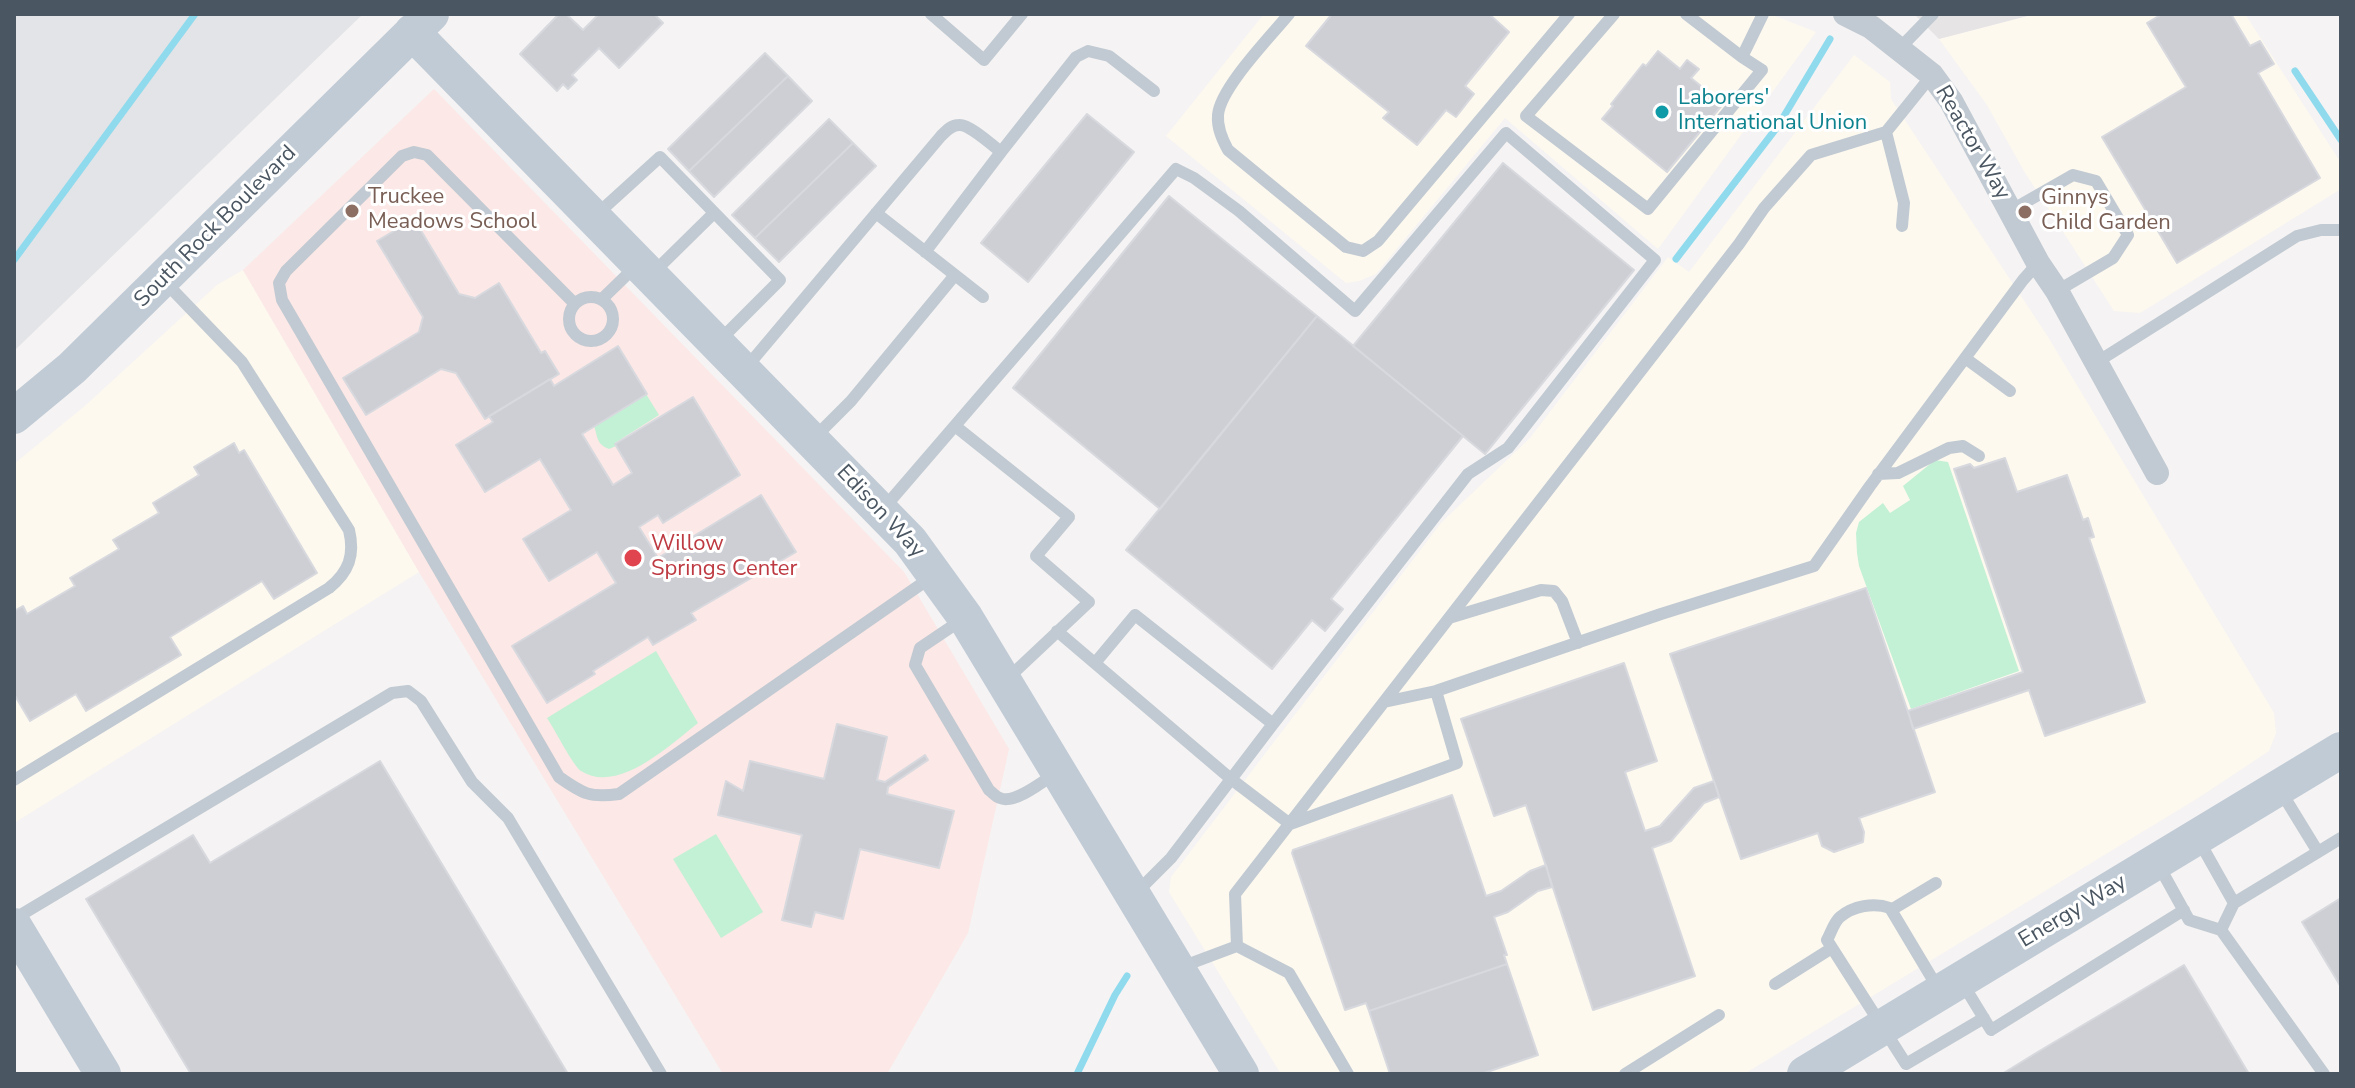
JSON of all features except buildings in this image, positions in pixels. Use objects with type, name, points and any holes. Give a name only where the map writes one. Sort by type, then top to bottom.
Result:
[{"type":"street","name":"Reactor Way","points":[[1845,14],[1871,27],[1932,75],[1951,101],[2157,473]]},
{"type":"street","name":"Edison Way","points":[[422,23],[593,218],[910,541],[965,617],[1005,681],[1241,1074]]},
{"type":"street","name":"South Rock Boulevard","points":[[14,416],[72,368],[422,23]]},
{"type":"street","name":"Energy Way","points":[[1805,1074],[2341,750]]},
{"type":"street","points":[[14,926],[103,1074]]},
{"type":"lane","points":[[931,14],[984,60],[1022,14]]},
{"type":"lane","points":[[1289,14],[1223,96],[1218,114],[1219,132],[1228,150],[1240,160],[1346,247],[1363,251],[1378,241],[1562,16]]},
{"type":"lane","points":[[1614,14],[1526,116],[1648,209],[1762,70],[1686,14]]},
{"type":"lane","points":[[1742,57],[1763,14]]},
{"type":"lane","points":[[1899,49],[1933,14]]},
{"type":"lane","points":[[925,252],[1076,57],[1088,51],[1109,56],[1154,91]]},
{"type":"lane","points":[[1237,946],[1235,894],[1764,208],[1811,155],[1886,132],[1932,75]]},
{"type":"lane","points":[[743,371],[951,127],[966,126],[1001,152]]},
{"type":"lane","points":[[1886,132],[1904,203],[1902,226]]},
{"type":"lane","points":[[881,510],[1176,169],[1194,178],[1239,211],[1355,311],[1506,133],[1655,260],[1508,448],[1468,474],[1171,858],[1134,895]]},
{"type":"lane","points":[[575,304],[427,155],[414,152],[402,156],[286,271],[279,283],[282,300],[559,777],[577,790],[597,797],[619,794],[936,575]]},
{"type":"lane","points":[[593,218],[660,157],[780,280],[716,343]]},
{"type":"lane","points":[[2010,211],[2073,175],[2096,181],[2128,235],[2113,258],[2057,291]]},
{"type":"lane","points":[[602,299],[644,270],[714,213]]},
{"type":"lane","points":[[876,213],[983,297]]},
{"type":"lane","points":[[2097,362],[2297,236],[2321,230],[2341,230]]},
{"type":"lane","points":[[1384,702],[1436,691],[1661,614],[1814,566],[1878,474],[2038,263]]},
{"type":"lane","points":[[812,440],[851,401],[955,275]]},
{"type":"lane","points":[[14,780],[329,588],[342,578],[352,554],[349,530],[242,362],[163,279]]},
{"type":"lane","points":[[588,297],[602,299],[611,310],[609,331],[597,340],[583,339],[572,330],[569,316],[575,304],[588,297]]},
{"type":"lane","points":[[1965,358],[2010,391]]},
{"type":"lane","points":[[955,426],[1069,517],[1036,556],[1089,602],[1005,681]]},
{"type":"lane","points":[[1878,474],[1898,473],[1949,448],[1963,446],[1979,456]]},
{"type":"lane","points":[[1449,618],[1541,590],[1554,591],[1562,601],[1578,643]]},
{"type":"lane","points":[[1095,663],[1135,615],[1273,724]]},
{"type":"lane","points":[[965,617],[920,648],[915,665],[989,790],[1001,799],[1009,799],[1021,795],[1059,770]]},
{"type":"lane","points":[[1057,631],[1231,779],[1290,824]]},
{"type":"lane","points":[[14,919],[392,693],[408,691],[421,701],[472,782],[508,818],[661,1074]]},
{"type":"lane","points":[[1290,824],[1457,763],[1436,691]]},
{"type":"lane","points":[[2279,788],[2318,852]]},
{"type":"lane","points":[[2197,837],[2234,903]]},
{"type":"lane","points":[[2221,930],[2234,903],[2341,838]]},
{"type":"lane","points":[[2156,861],[2189,920],[2221,930],[2324,1074]]},
{"type":"lane","points":[[1891,910],[1936,883]]},
{"type":"lane","points":[[1984,1018],[1909,1069],[1827,940],[1839,918],[1862,906],[1880,904],[1891,910],[1950,986],[1984,1018],[1991,1030],[2184,910]]},
{"type":"lane","points":[[1178,969],[1237,946],[1289,973],[1348,1074]]},
{"type":"lane","points":[[1775,984],[1832,948]]},
{"type":"lane","points":[[1625,1074],[1719,1015]]},
{"type":"shaded area","points":[[14,14],[363,14],[14,351]]},
{"type":"shaded area","points":[[1264,14],[1770,14],[1816,32],[1658,249],[1505,118],[1376,274],[1346,283],[1166,136]]},
{"type":"shaded area","points":[[1914,14],[2035,14],[1939,39]]},
{"type":"shaded area","points":[[2035,14],[2245,14],[2341,163],[2341,189],[2140,313],[2114,311],[2024,171],[1987,105],[1939,39]]},
{"type":"shaded area","points":[[1854,55],[1890,82],[1891,99],[2048,337],[2274,713],[2276,733],[2269,751],[2198,798],[1744,1074],[1281,1074],[1169,892],[1171,877],[1441,523],[1530,438],[1668,257],[1689,272]]},
{"type":"shaded area","name":"Willow Springs Center","points":[[434,89],[904,572],[1009,749],[968,933],[887,1074],[723,1074],[419,572],[243,270]]},
{"type":"shaded area","points":[[243,270],[419,572],[14,823],[14,464],[86,405],[217,285]]},
{"type":"green space","points":[[646,394],[659,415],[615,443],[616,446],[609,449],[602,445],[594,426]]},
{"type":"green space","points":[[1935,460],[1948,462],[2019,671],[1911,709],[1859,566],[1856,533],[1859,522],[1883,503],[1890,513],[1910,500],[1903,486]]},
{"type":"green space","points":[[656,651],[698,723],[659,754],[627,772],[596,777],[581,771],[547,718]]},
{"type":"green space","points":[[716,834],[763,912],[721,938],[673,859]]},
{"type":"waterway","points":[[14,260],[195,14]]},
{"type":"waterway","points":[[1676,259],[1778,126],[1830,39]]},
{"type":"waterway","points":[[2295,71],[2341,140]]},
{"type":"waterway","points":[[1077,1074],[1127,976]]},
{"type":"place","name":"Laborers' International Union","points":[[1662,112]]},
{"type":"place","name":"Truckee Meadows School","points":[[352,211]]},
{"type":"place","name":"Ginnys Child Garden","points":[[2025,212]]},
{"type":"place","name":"Willow Springs Center","points":[[633,558]]}]
